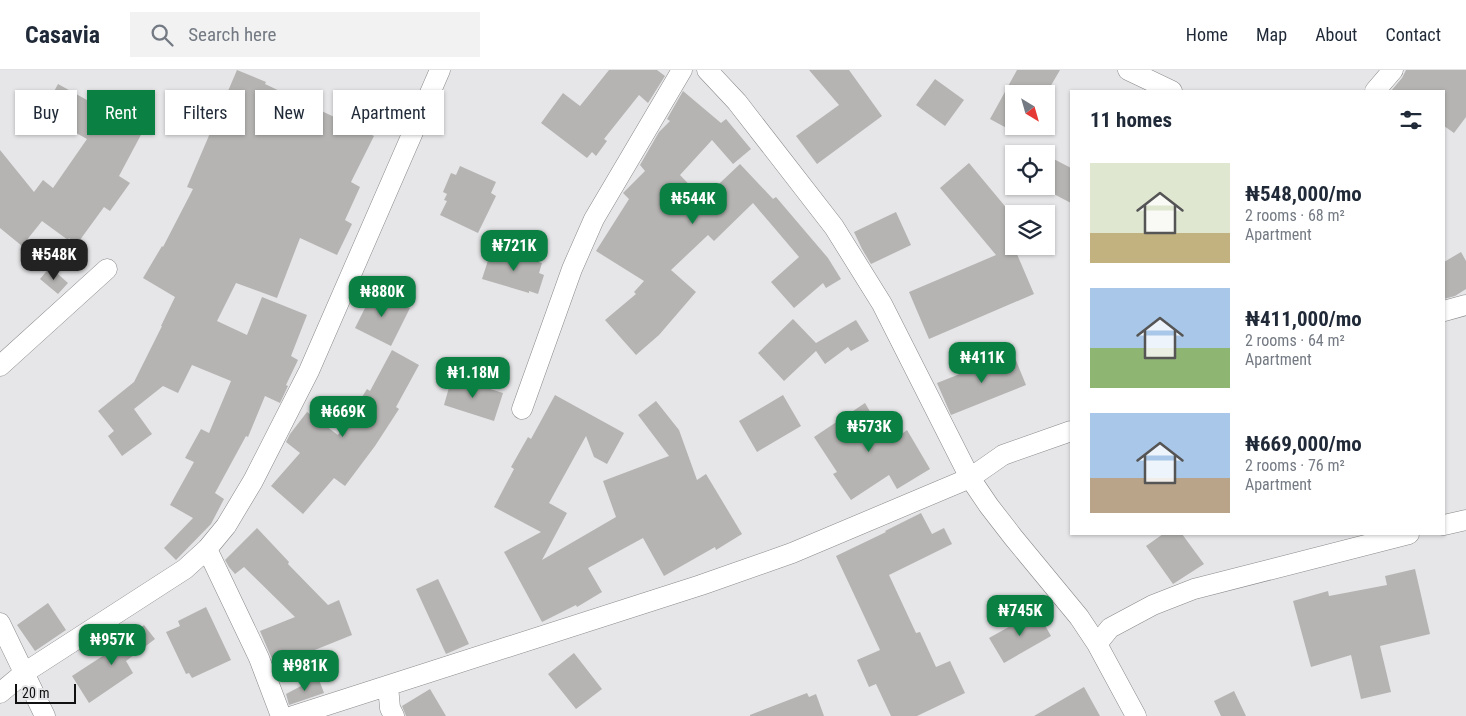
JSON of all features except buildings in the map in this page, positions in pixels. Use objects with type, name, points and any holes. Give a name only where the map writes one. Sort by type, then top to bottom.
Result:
[{"type":"street","points":[[0,693],[24,673],[185,569],[207,549],[226,526],[252,481],[309,371],[440,70]]},
{"type":"street","points":[[522,409],[572,269],[594,219],[682,70]]},
{"type":"street","points":[[707,70],[737,102],[774,148],[850,251],[882,304],[970,478],[1013,537],[1079,617],[1136,716]]},
{"type":"street","points":[[1128,70],[1170,90]]},
{"type":"street","points":[[1376,90],[1393,70]]},
{"type":"street","points":[[0,366],[107,269]]},
{"type":"street","points":[[1445,311],[1466,305]]},
{"type":"street","points":[[293,716],[792,554],[970,478],[1003,455],[1070,431]]},
{"type":"street","points":[[1445,525],[1466,520]]},
{"type":"street","points":[[1096,644],[1110,628],[1153,606],[1194,589],[1404,535]]},
{"type":"street","points":[[207,549],[258,658],[281,716]]},
{"type":"street","points":[[0,622],[45,716]]},
{"type":"street","points":[[388,686],[390,708],[394,716]]}]
